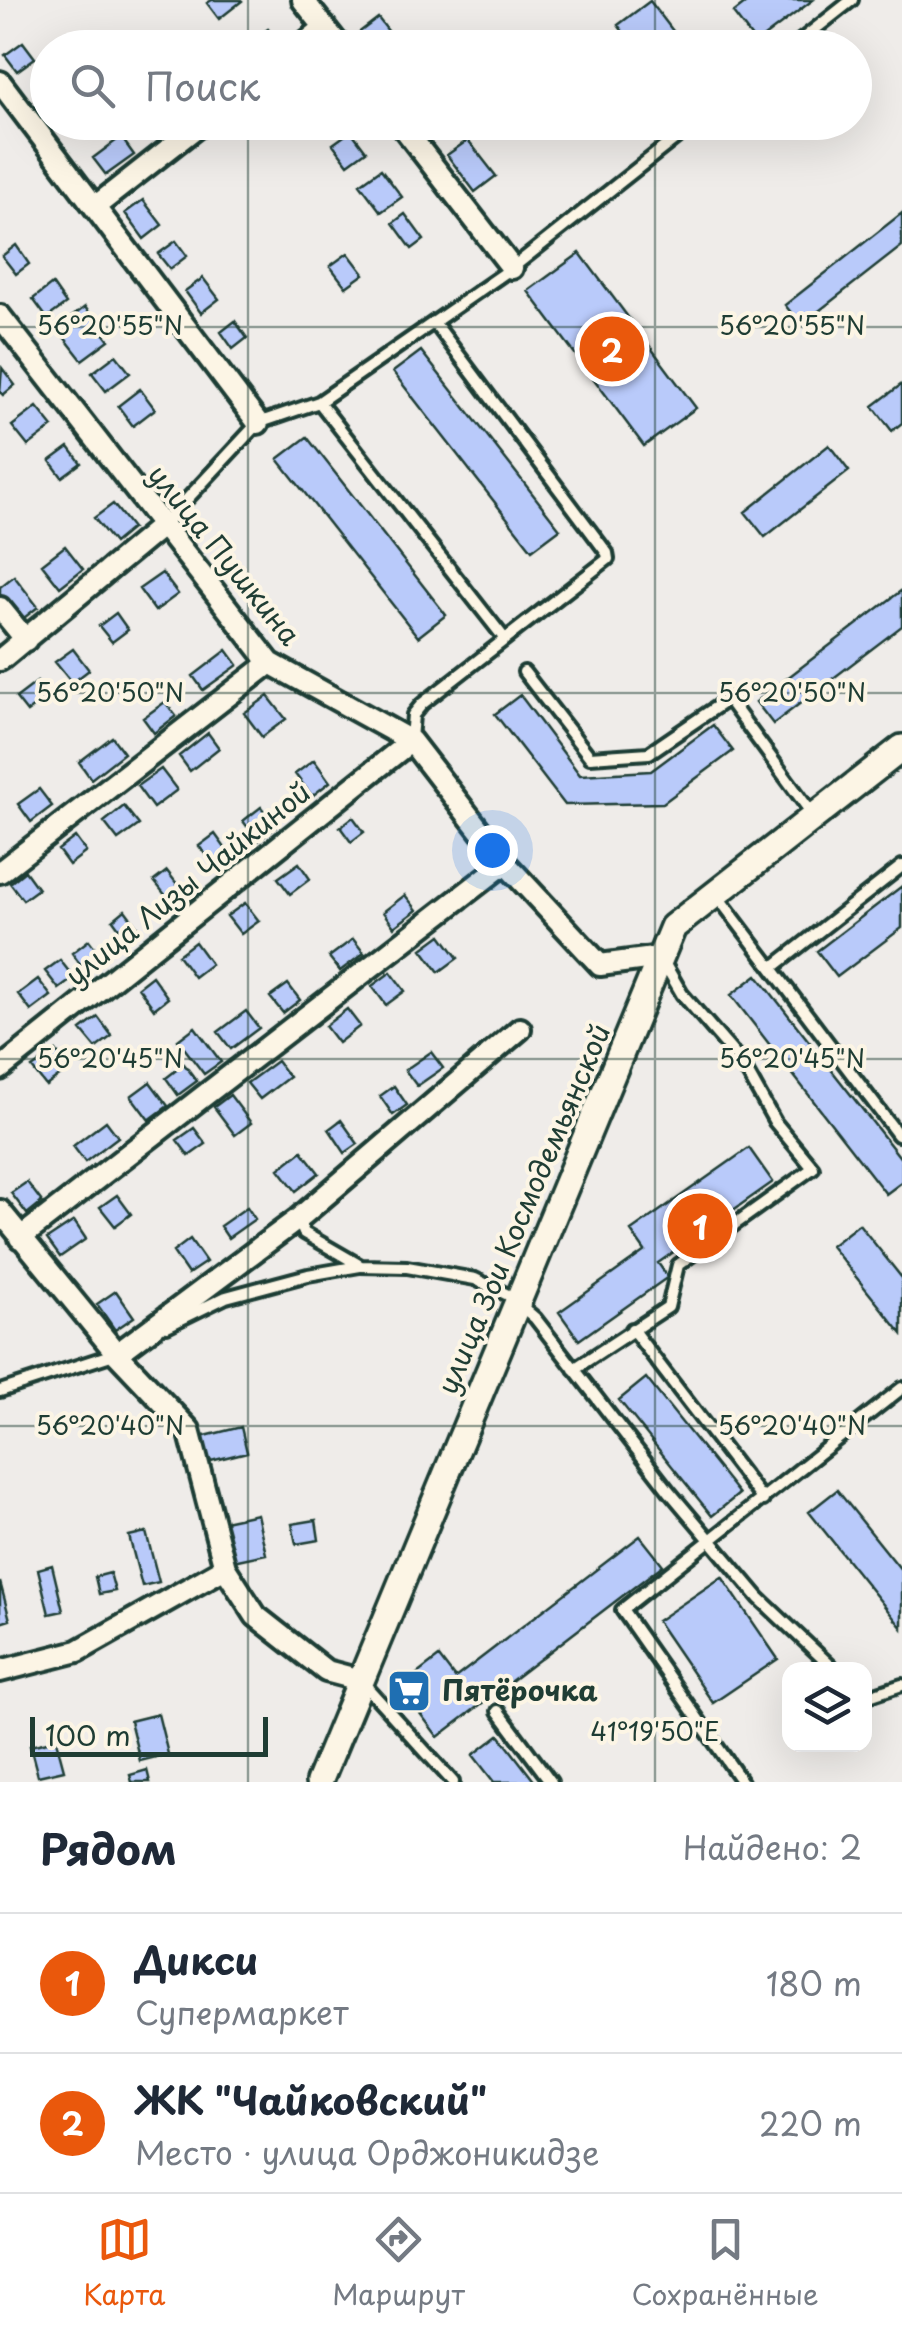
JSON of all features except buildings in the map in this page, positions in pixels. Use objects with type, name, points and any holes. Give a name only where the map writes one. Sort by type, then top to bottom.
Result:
[{"type":"street","points":[[304,0],[328,30]]},
{"type":"street","points":[[322,30],[326,27]]},
{"type":"street","points":[[0,82],[30,121]]},
{"type":"street","points":[[45,140],[258,423]]},
{"type":"street","points":[[96,206],[180,140]]},
{"type":"street","points":[[414,140],[512,268]]},
{"type":"street","name":"улица Пушкина","points":[[0,316],[270,663],[411,741],[505,863],[600,965],[661,957]]},
{"type":"street","points":[[0,660],[163,525]]},
{"type":"street","points":[[0,608],[26,640]]},
{"type":"street","points":[[0,872],[270,663]]},
{"type":"street","name":"улица Лизы Чайкиной","points":[[0,1069],[411,741]]},
{"type":"street","name":"улица Зои Космодемьянской","points":[[320,1782],[674,927],[902,748]]},
{"type":"street","points":[[20,1238],[505,863]]},
{"type":"street","points":[[116,1354],[298,1219],[520,1029]]},
{"type":"street","points":[[0,1212],[116,1354],[189,1430],[225,1568],[256,1616],[326,1671],[360,1680]]},
{"type":"street","points":[[0,1671],[78,1651],[225,1568]]},
{"type":"lane","points":[[814,30],[852,0]]},
{"type":"lane","points":[[163,525],[258,423],[320,402],[512,268],[673,140]]},
{"type":"lane","points":[[411,741],[413,715],[422,704],[606,563],[607,553],[434,322]]},
{"type":"lane","points":[[320,402],[504,638]]},
{"type":"lane","points":[[524,672],[590,757],[649,753],[728,699],[813,815]]},
{"type":"lane","points":[[772,968],[902,866]]},
{"type":"lane","points":[[714,892],[898,1135]]},
{"type":"lane","points":[[574,1369],[668,1307],[678,1265],[813,1168],[775,1122],[742,1063],[682,994],[661,957]]},
{"type":"lane","points":[[298,1219],[304,1233],[361,1266]]},
{"type":"lane","points":[[0,1391],[116,1354],[226,1297],[308,1275],[361,1266],[407,1267],[475,1280],[508,1295],[534,1318],[760,1598],[827,1662]]},
{"type":"lane","points":[[632,1329],[763,1500]]},
{"type":"lane","points":[[742,1782],[622,1610],[902,1388]]},
{"type":"lane","points":[[360,1680],[453,1782]]},
{"type":"lane","points":[[872,1695],[902,1685]]},
{"type":"lane","points":[[498,1711],[551,1782]]},
{"type":"place","name":"ЖК \"Чайковский\"","points":[[612,349]]},
{"type":"place","name":"Дикси","points":[[700,1226]]},
{"type":"place","name":"Пятёрочка","points":[[409,1691]]}]
